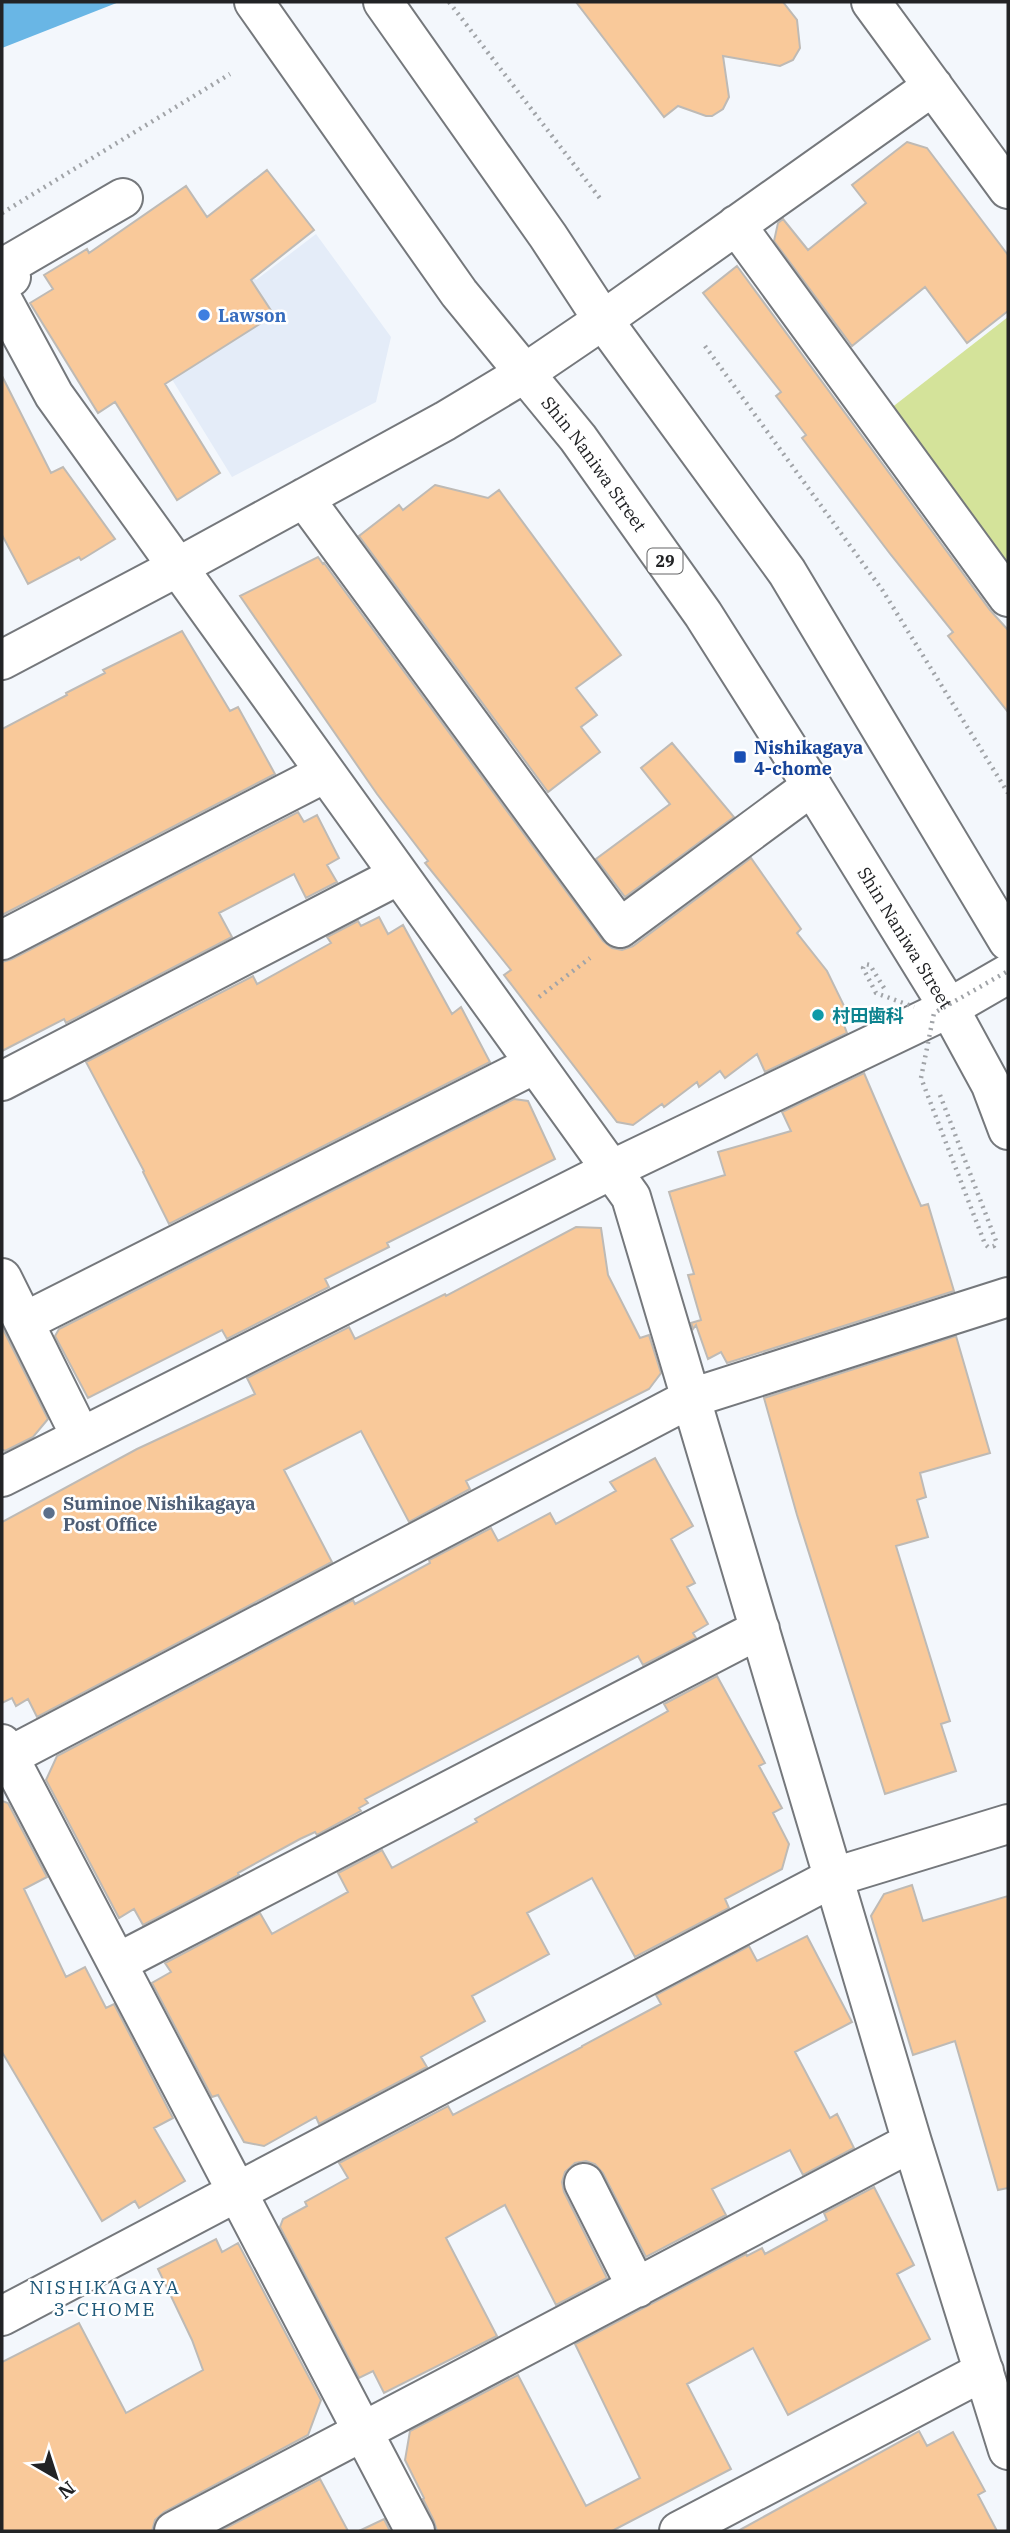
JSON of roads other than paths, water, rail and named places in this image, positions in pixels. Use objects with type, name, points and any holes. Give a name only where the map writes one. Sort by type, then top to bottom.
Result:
[{"type":"street","points":[[383,2],[548,236],[603,320],[787,572],[1008,941]]},
{"type":"street","points":[[872,2],[1008,189]]},
{"type":"street","name":"Shin Naniwa Street","points":[[262,13],[459,293],[578,438],[703,614],[813,786],[931,1007],[990,1085],[1008,1130]]},
{"type":"street","points":[[2,660],[445,421],[525,373],[933,86]]},
{"type":"street","points":[[2,283],[11,277],[6,267],[123,198]]},
{"type":"street","points":[[736,225],[1008,597]]},
{"type":"street","points":[[2,299],[54,396],[631,1197],[912,2142],[1008,2450]]},
{"type":"street","points":[[304,498],[620,928],[813,786]]},
{"type":"street","points":[[2,940],[325,773]]},
{"type":"street","points":[[2,1081],[399,875]]},
{"type":"street","points":[[2,1477],[931,1007],[1008,972]]},
{"type":"street","points":[[24,1322],[534,1064]]},
{"type":"street","points":[[2,1278],[81,1437]]},
{"type":"street","points":[[415,2531],[4,1753],[691,1398],[1008,1297]]},
{"type":"street","points":[[117,1964],[760,1629]]},
{"type":"street","points":[[2,2316],[834,1877],[1008,1824]]},
{"type":"street","points":[[174,2531],[912,2142]]},
{"type":"street","points":[[584,2183],[637,2288]]},
{"type":"street","points":[[679,2531],[984,2371]]},
{"type":"water","points":[[2,2],[119,2],[2,48]]},
{"type":"place","name":"Lawson","points":[[204,315]]},
{"type":"place","name":"Nishikagaya 4-chome","points":[[740,757]]},
{"type":"place","name":"村田歯科","points":[[818,1015]]},
{"type":"place","name":"Suminoe Nishikagaya Post Office","points":[[49,1513]]},
{"type":"district","name":"NISHIKAGAYA 3-CHOME","points":[[105,2298]]}]
